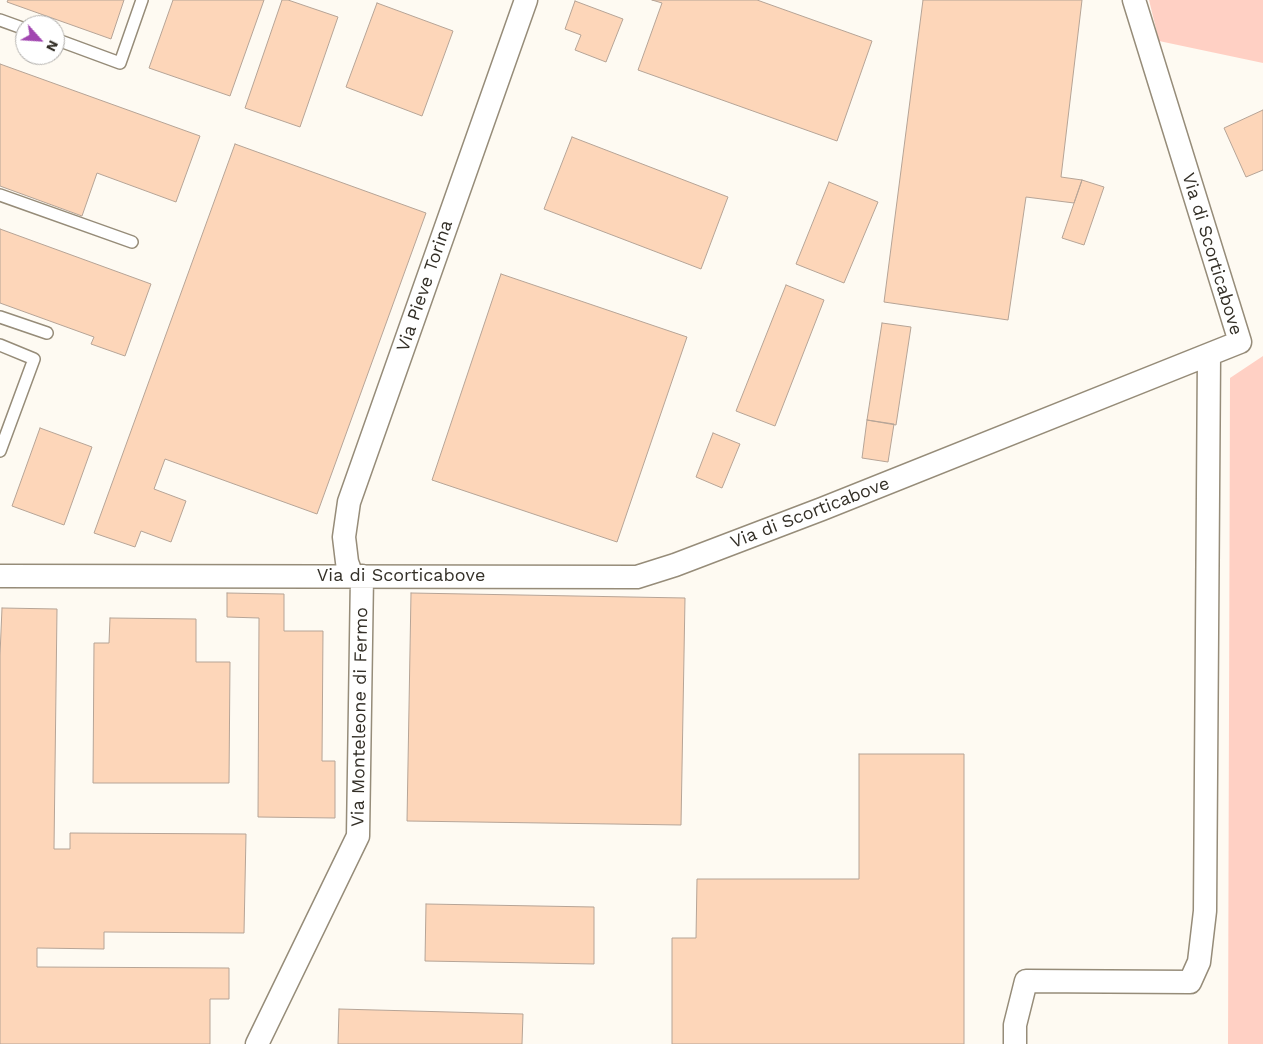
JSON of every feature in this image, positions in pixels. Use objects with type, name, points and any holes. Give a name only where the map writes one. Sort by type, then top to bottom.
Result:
[{"type":"street","name":"Via Pieve Torina","points":[[357,576],[347,562],[344,537],[349,502],[526,0]]},
{"type":"street","name":"Via di Scorticabove","points":[[0,576],[637,577],[675,565],[822,509],[1240,342],[1134,0]]},
{"type":"street","points":[[1015,1044],[1015,1025],[1026,981],[1190,982],[1198,962],[1205,911],[1209,355]]},
{"type":"street","name":"Via Monteleone di Fermo","points":[[257,1044],[358,836],[357,576]]},
{"type":"lane","points":[[65,44],[120,63],[142,0]]},
{"type":"lane","points":[[0,20],[15,25]]},
{"type":"lane","points":[[0,195],[132,242]]},
{"type":"lane","points":[[0,317],[47,333]]},
{"type":"lane","points":[[0,345],[34,359],[0,451]]},
{"type":"shaded area","points":[[1149,0],[1263,0],[1263,63],[1159,41]]},
{"type":"shaded area","points":[[1263,356],[1263,1044],[1228,1044],[1230,378]]},
{"type":"building","points":[[8,0],[124,0],[111,39],[65,23],[65,15],[44,15],[7,2]]},
{"type":"building","points":[[173,0],[264,0],[230,96],[149,68]]},
{"type":"building","points":[[282,0],[288,0],[338,17],[300,127],[245,108]]},
{"type":"building","points":[[652,0],[757,0],[872,41],[837,141],[638,70],[662,3]]},
{"type":"building","points":[[923,0],[1082,0],[1061,177],[1082,180],[1074,203],[1026,197],[1008,320],[884,302]]},
{"type":"building","points":[[575,1],[623,19],[606,62],[575,50],[581,35],[565,29]]},
{"type":"building","points":[[377,3],[453,31],[422,116],[346,87]]},
{"type":"building","points":[[0,64],[200,136],[176,202],[97,173],[82,216],[0,186]]},
{"type":"building","points":[[1263,110],[1263,170],[1246,177],[1224,128]]},
{"type":"building","points":[[572,137],[728,197],[701,269],[544,209]]},
{"type":"building","points":[[235,144],[426,213],[317,514],[165,459],[154,489],[186,501],[171,542],[141,531],[135,547],[94,533]]},
{"type":"building","points":[[1082,180],[1104,187],[1084,245],[1062,238]]},
{"type":"building","points":[[829,182],[878,202],[844,283],[796,264]]},
{"type":"building","points":[[0,229],[151,284],[125,356],[91,344],[94,337],[0,303]]},
{"type":"building","points":[[501,274],[687,337],[617,542],[432,480]]},
{"type":"building","points":[[786,285],[824,300],[775,426],[736,411]]},
{"type":"building","points":[[882,323],[911,327],[896,425],[867,420]]},
{"type":"building","points":[[867,420],[894,424],[888,462],[862,458]]},
{"type":"building","points":[[40,428],[92,447],[64,525],[12,506]]},
{"type":"building","points":[[713,433],[740,444],[722,488],[696,477]]},
{"type":"building","points":[[227,593],[284,594],[284,631],[323,631],[322,761],[335,761],[335,818],[258,817],[259,618],[227,617]]},
{"type":"building","points":[[411,593],[685,598],[681,825],[407,821]]},
{"type":"building","points":[[2,608],[57,609],[54,849],[70,849],[70,833],[246,834],[244,933],[104,932],[104,949],[37,948],[37,967],[229,968],[229,999],[210,999],[210,1044],[0,1044],[0,655]]},
{"type":"building","points":[[110,618],[196,619],[196,662],[230,662],[229,783],[93,783],[94,643],[109,643]]},
{"type":"building","points":[[859,754],[964,754],[964,1044],[672,1044],[672,938],[696,938],[697,879],[859,879]]},
{"type":"building","points":[[426,904],[594,907],[594,964],[425,961]]},
{"type":"building","points":[[339,1009],[523,1014],[522,1044],[338,1044]]}]
